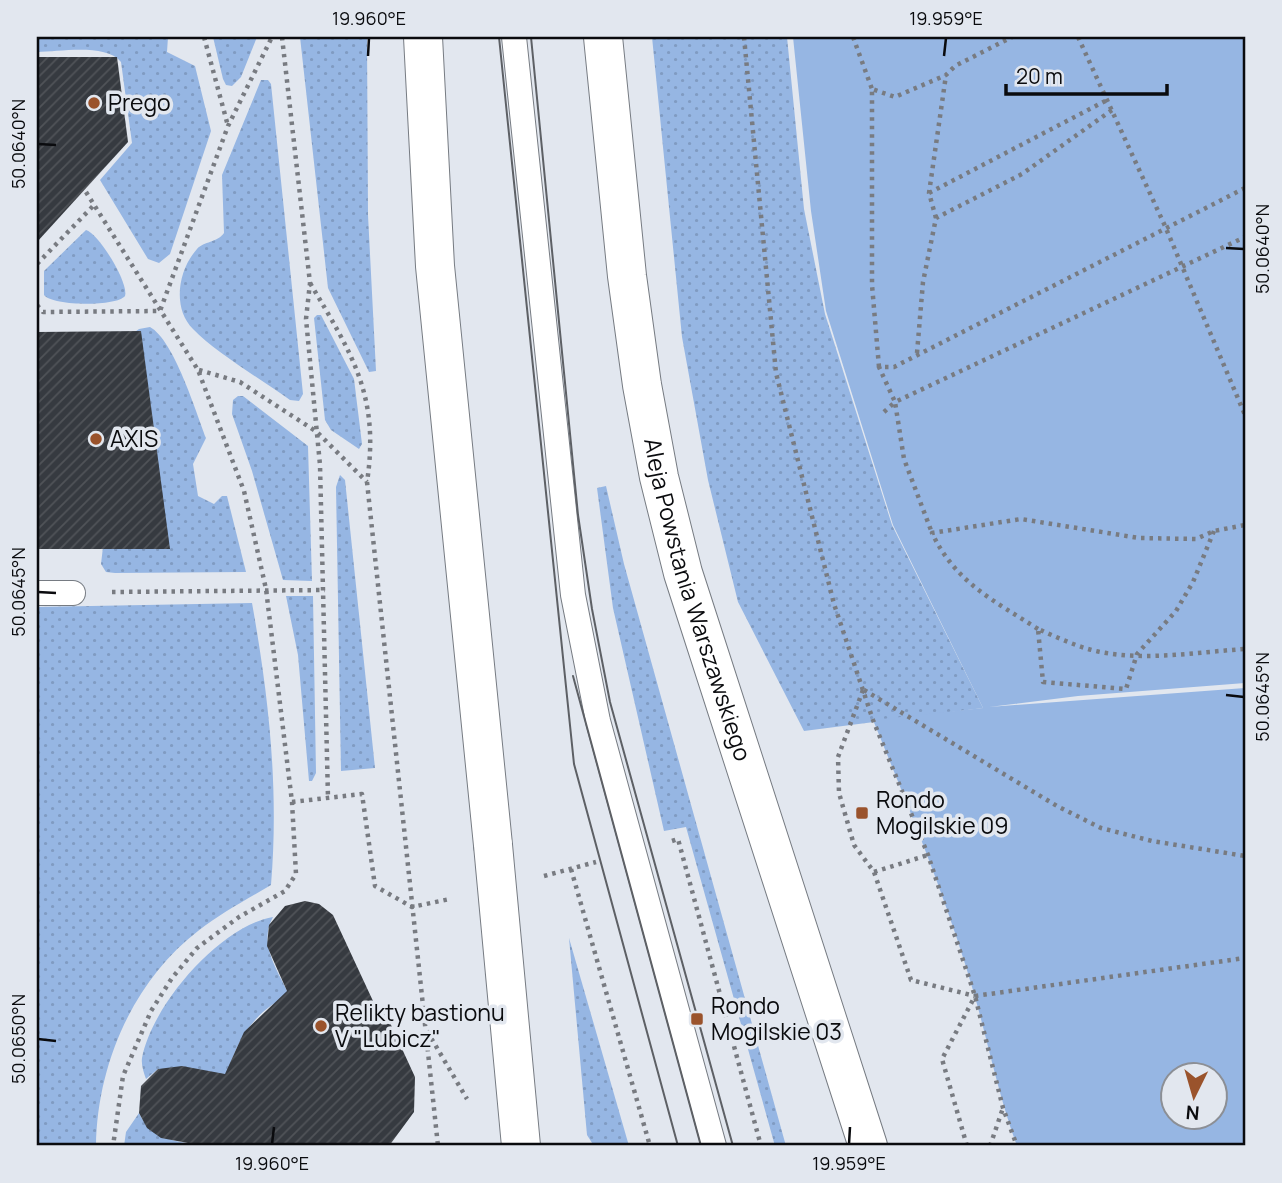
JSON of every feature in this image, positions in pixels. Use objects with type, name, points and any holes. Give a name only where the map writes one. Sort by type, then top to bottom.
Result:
[{"type":"main road","points":[[423,37],[435,266],[521,1146]]},
{"type":"main road","name":"Aleja Powstania Warszawskiego","points":[[603,37],[627,276],[659,477],[683,573],[868,1146]]},
{"type":"lane","points":[[514,37],[573,595],[598,721],[714,1146]]},
{"type":"lane","points":[[37,593],[73,593]]},
{"type":"path","points":[[204,37],[228,126]]},
{"type":"path","points":[[160,311],[228,126],[272,37]]},
{"type":"path","points":[[282,37],[310,283],[306,319],[317,432],[325,590],[328,798]]},
{"type":"path","points":[[744,37],[776,373],[834,604],[863,690],[928,855],[975,996],[1003,1108],[1017,1146]]},
{"type":"path","points":[[853,37],[872,89],[872,272],[879,367],[895,402],[904,459],[944,558],[970,586],[1038,629],[1089,649],[1137,654],[1245,649]]},
{"type":"path","points":[[872,89],[895,97],[946,75],[955,66],[1012,37]]},
{"type":"path","points":[[1078,37],[1166,226],[1245,415]]},
{"type":"path","points":[[917,354],[923,282],[936,218],[929,193],[946,75]]},
{"type":"path","points":[[929,193],[1109,99]]},
{"type":"path","points":[[936,218],[1022,174],[1112,110]]},
{"type":"path","points":[[879,367],[894,367],[1245,188]]},
{"type":"path","points":[[86,192],[198,370],[244,491],[266,589],[292,802],[296,874],[285,891],[239,917],[197,948],[172,978],[151,1011],[123,1076],[113,1146]]},
{"type":"path","points":[[37,264],[95,204]]},
{"type":"path","points":[[884,412],[895,402],[1182,264],[1245,237]]},
{"type":"path","points":[[310,283],[353,357],[364,384],[372,453],[367,482],[438,1146]]},
{"type":"path","points":[[37,304],[43,312],[160,311]]},
{"type":"path","points":[[198,370],[240,382],[317,432],[367,482]]},
{"type":"path","points":[[932,533],[1021,519],[1139,538],[1196,539],[1214,530],[1245,525]]},
{"type":"path","points":[[1038,629],[1043,682],[1126,689],[1137,654],[1176,611],[1193,582],[1214,530]]},
{"type":"path","points":[[73,593],[325,590]]},
{"type":"path","points":[[863,690],[1045,799],[1101,828],[1152,841],[1245,856]]},
{"type":"path","points":[[863,690],[838,757],[839,793],[854,845],[874,872],[911,979],[975,996],[1245,958]]},
{"type":"path","points":[[292,802],[362,794],[374,886],[412,907]]},
{"type":"path","points":[[678,839],[761,1146]]},
{"type":"path","points":[[874,872],[928,855]]},
{"type":"path","points":[[571,869],[650,1146]]},
{"type":"path","points":[[967,1146],[942,1059],[975,996]]},
{"type":"path","points":[[425,1027],[474,1111]]},
{"type":"path","points":[[990,1146],[1003,1108]]},
{"type":"shaded area","points":[[37,37],[168,37],[167,52],[195,66],[211,131],[170,254],[159,263],[148,259],[100,180],[132,143],[121,62],[114,56],[93,50],[37,52]]},
{"type":"shaded area","points":[[213,37],[257,37],[241,77],[232,86],[226,85],[223,79]]},
{"type":"shaded area","points":[[300,37],[367,37],[368,215],[376,371],[369,372],[328,288]]},
{"type":"shaded area","points":[[652,37],[787,37],[804,209],[825,314],[892,525],[983,708],[804,731],[738,602],[708,480],[682,337]]},
{"type":"shaded area","points":[[793,37],[1245,37],[1245,683],[1078,696],[989,707],[1245,688],[1245,1146],[1017,1146],[953,926],[873,720],[983,708],[893,525],[826,311],[811,211]]},
{"type":"shaded area","points":[[261,80],[268,80],[271,84],[303,394],[299,401],[290,400],[202,338],[186,320],[180,300],[185,267],[200,246],[218,239],[224,233],[222,175]]},
{"type":"shaded area","points":[[86,230],[92,233],[112,260],[122,281],[125,296],[119,300],[98,303],[71,303],[49,299],[44,295],[44,271]]},
{"type":"shaded area","points":[[321,315],[354,379],[362,444],[359,449],[331,430],[325,420],[314,318]]},
{"type":"shaded area","points":[[150,327],[159,334],[176,361],[206,438],[193,464],[198,496],[214,504],[222,496],[227,496],[246,572],[115,573],[106,572],[101,564],[128,337],[139,329]]},
{"type":"shaded area","points":[[243,396],[308,446],[312,581],[283,580],[252,471],[232,414],[233,400]]},
{"type":"shaded area","points":[[340,475],[345,480],[375,768],[341,771],[336,487]]},
{"type":"shaded area","points":[[606,486],[624,564],[786,1146],[775,1146],[686,827],[664,831],[613,608],[597,488]]},
{"type":"shaded area","points":[[286,596],[313,596],[316,773],[312,781],[309,781],[298,655]]},
{"type":"shaded area","points":[[252,603],[271,744],[274,814],[271,885],[198,931],[175,951],[137,1000],[123,1027],[103,1085],[96,1146],[37,1146],[37,607]]},
{"type":"shaded area","points":[[273,917],[267,937],[268,947],[289,995],[266,1009],[249,1028],[236,1050],[227,1075],[158,1069],[146,1079],[142,1061],[148,1037],[174,992],[191,971],[232,935],[253,923]]},
{"type":"shaded area","points":[[569,938],[629,1146],[594,1146],[587,1135]]},
{"type":"shaded area","points":[[139,1113],[144,1122],[158,1134],[175,1141],[204,1146],[124,1146],[126,1132]]},
{"type":"building","points":[[37,57],[117,57],[128,142],[37,242]]},
{"type":"building","name":"AXIS","points":[[141,331],[170,549],[37,549],[37,332]]},
{"type":"building","name":"Relikty bastionu V \"Lubicz\"","points":[[305,901],[319,904],[333,915],[380,1016],[386,1014],[415,1077],[414,1112],[389,1146],[204,1146],[161,1138],[147,1128],[139,1113],[141,1086],[158,1069],[182,1066],[225,1074],[244,1032],[287,991],[267,946],[269,925],[285,906]]},
{"type":"tram line","points":[[499,37],[574,764],[678,1146]]},
{"type":"tram line","points":[[531,37],[578,515],[592,609],[610,702],[733,1146]]},
{"type":"tram line","points":[[573,676],[701,1146]]},
{"type":"place","name":"Prego","points":[[94,103]]},
{"type":"place","name":"AXIS","points":[[96,439]]},
{"type":"place","name":"Rondo Mogilskie 09","points":[[862,813]]},
{"type":"place","name":"Rondo Mogilskie 03","points":[[697,1019]]},
{"type":"place","name":"Relikty bastionu V \"Lubicz\"","points":[[321,1026]]}]
